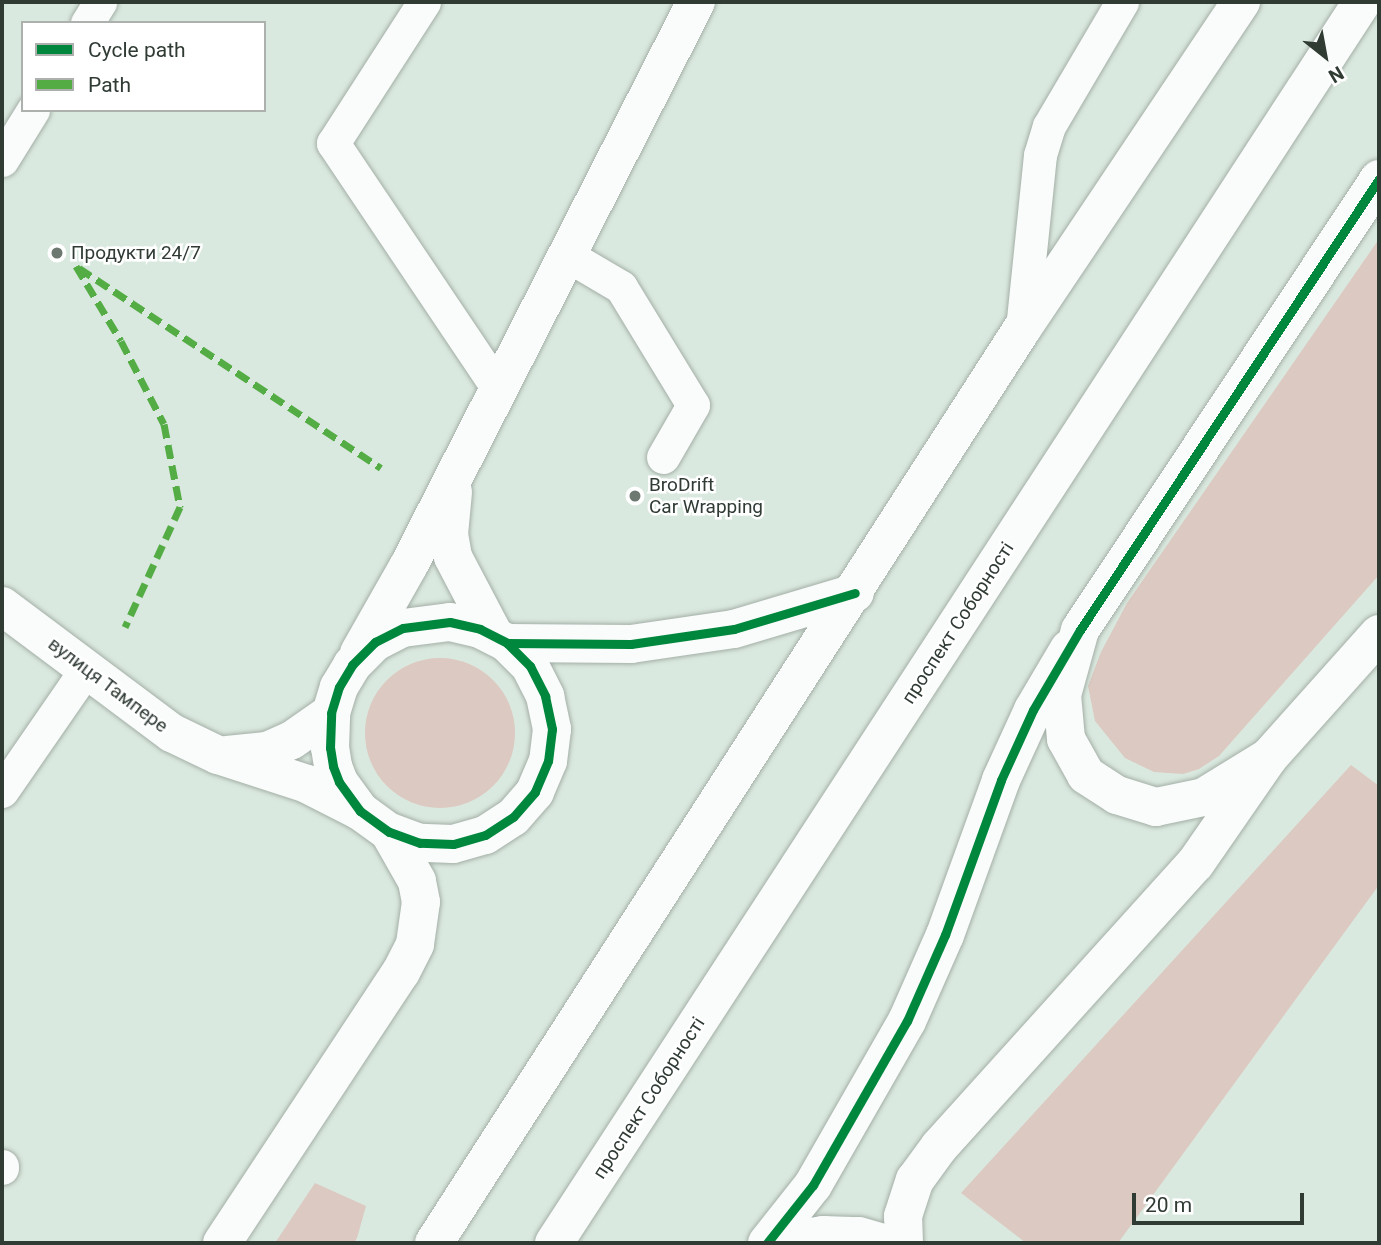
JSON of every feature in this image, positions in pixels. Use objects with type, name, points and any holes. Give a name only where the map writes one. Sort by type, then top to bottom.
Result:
[{"type":"main road","points":[[222,1243],[401,972],[415,944],[421,902],[417,881],[374,822],[340,782],[333,765],[330,748],[331,713],[339,687],[409,565],[565,254],[696,2]]},
{"type":"main road","points":[[434,1243],[855,593],[1022,329],[1241,2]]},
{"type":"main road","name":"проспект Соборності","points":[[554,1243],[1362,2]]},
{"type":"main road","points":[[769,1243],[813,1185],[907,1021],[945,935],[1001,780],[1033,710],[1080,630],[1379,179]]},
{"type":"main road","points":[[374,822],[420,843],[453,844],[485,835],[513,817],[535,792],[548,761],[552,729],[545,696],[530,666],[500,639],[453,557],[449,534],[455,473]]},
{"type":"main road","points":[[352,665],[375,642],[403,628],[418,624],[450,622],[500,639],[631,644],[734,629],[855,593]]},
{"type":"main road","name":"вулиця Тампере","points":[[2,606],[172,733],[218,755],[307,784],[374,822]]},
{"type":"main road","points":[[1080,630],[1062,695],[1066,739],[1086,775],[1117,795],[1156,807],[1203,797],[1269,757]]},
{"type":"main road","points":[[904,1243],[902,1216],[915,1180],[939,1147],[1195,864],[1269,757],[1379,634]]},
{"type":"main road","points":[[218,755],[267,751],[292,740],[331,713]]},
{"type":"main road","points":[[769,1243],[823,1235],[859,1236],[884,1243]]},
{"type":"lane","points":[[88,21],[100,2]]},
{"type":"lane","points":[[424,2],[333,143],[498,389]]},
{"type":"lane","points":[[1022,329],[1040,155],[1049,126],[1122,2]]},
{"type":"lane","points":[[2,160],[32,112]]},
{"type":"lane","points":[[565,254],[621,287],[693,405],[663,457]]},
{"type":"lane","points":[[2,791],[87,668]]},
{"type":"shaded area","points":[[1379,239],[1379,575],[1219,756],[1199,769],[1183,774],[1154,772],[1125,758],[1095,721],[1088,686],[1101,652],[1127,603]]},
{"type":"shaded area","points":[[440,658],[469,664],[493,680],[509,704],[515,733],[509,762],[493,786],[469,802],[440,808],[411,802],[387,786],[371,762],[365,733],[371,704],[387,680],[411,664]]},
{"type":"shaded area","points":[[1351,765],[1379,786],[1379,885],[1118,1243],[1026,1243],[961,1193]]},
{"type":"shaded area","points":[[315,1183],[366,1206],[354,1243],[275,1243]]},
{"type":"marked path","points":[[76,266],[121,341],[164,424],[180,507],[125,627]]},
{"type":"marked path","points":[[79,268],[381,468]]},
{"type":"cycle path","points":[[767,1243],[813,1185],[907,1021],[945,935],[1001,780],[1033,710],[1080,630],[1379,179]]},
{"type":"cycle path","points":[[507,643],[530,666],[545,696],[552,729],[548,761],[535,792],[513,817],[485,835],[453,844],[420,843],[389,832],[360,811],[339,782],[333,766],[330,748],[331,713],[339,687],[352,665],[375,642],[403,628],[450,622],[480,629],[507,643],[631,644],[734,629],[855,593]]},
{"type":"place","name":"Продукти 24/7","points":[[57,253]]},
{"type":"place","name":"BroDrift Car Wrapping","points":[[635,496]]}]
